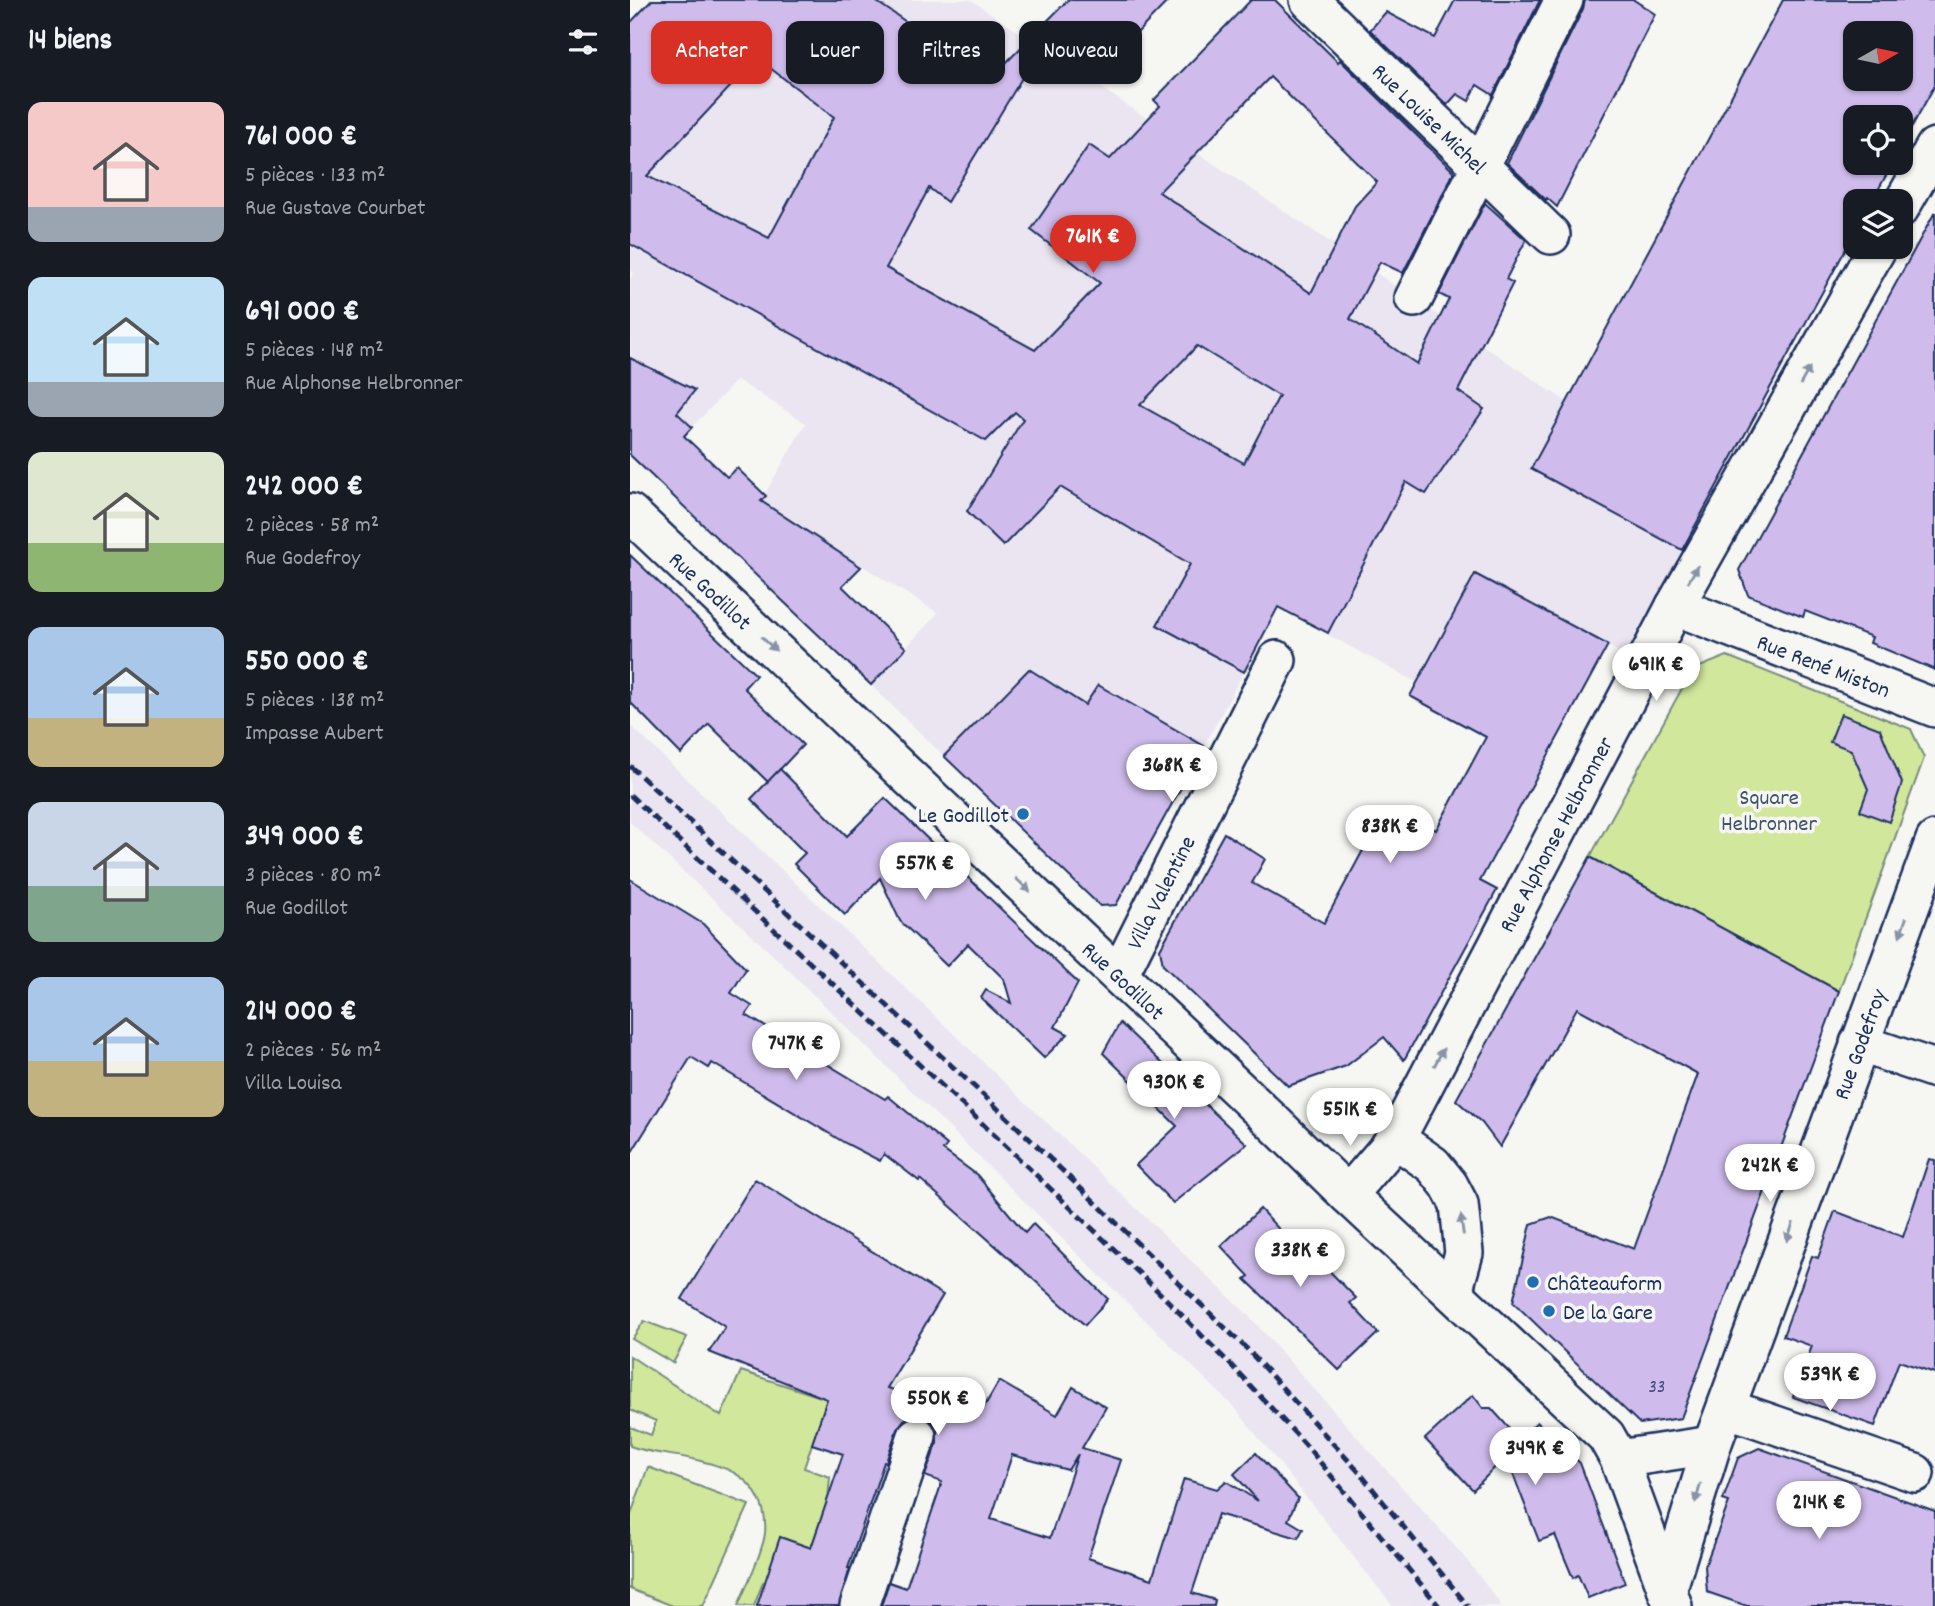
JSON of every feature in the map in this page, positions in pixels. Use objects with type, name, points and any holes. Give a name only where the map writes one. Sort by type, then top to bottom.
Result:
[{"type":"street","name":"Rue Louise Michel","points":[[1309,0],[1551,235]]},
{"type":"street","points":[[1414,298],[1564,0]]},
{"type":"street","points":[[1911,189],[1935,146]]},
{"type":"street","name":"Rue Alphonse Helbronner","points":[[1348,1195],[1396,1139],[1675,606],[1871,259]]},
{"type":"street","name":"Rue Godillot","points":[[630,513],[1605,1436],[1619,1459],[1670,1598]]},
{"type":"street","name":"Rue René Miston","points":[[1675,606],[1935,708]]},
{"type":"street","name":"Villa Valentine","points":[[1119,975],[1277,660]]},
{"type":"street","name":"Rue Godefroy","points":[[1670,1598],[1712,1445],[1859,1044],[1928,880],[1935,840]]},
{"type":"street","points":[[1859,1044],[1935,1069]]},
{"type":"street","points":[[1396,1139],[1433,1165],[1450,1185],[1459,1205],[1464,1253],[1453,1292]]},
{"type":"street","points":[[1726,1408],[1915,1473]]},
{"type":"street","points":[[859,1606],[917,1436]]},
{"type":"street","points":[[1619,1459],[1712,1445]]},
{"type":"shaded area","points":[[652,0],[971,0],[1002,21],[898,21],[898,84],[1005,84],[1005,23],[1019,32],[1019,84],[1096,84],[1567,402],[1532,469],[1682,550],[1625,655],[1475,574],[1416,682],[1278,608],[1204,746],[1098,685],[1085,705],[1029,669],[944,756],[871,685],[938,613],[760,502],[806,423],[737,380],[692,427],[630,455],[630,279],[633,273],[630,271],[630,23]]},
{"type":"shaded area","points":[[630,725],[1248,1315],[1466,1559],[1502,1606],[1393,1606],[1236,1409],[772,954],[630,822]]},
{"type":"green space","name":"Square Helbronner","points":[[1727,656],[1911,729],[1924,758],[1839,991],[1590,857],[1692,670]]},
{"type":"green space","points":[[644,1321],[687,1337],[673,1363],[632,1339]]},
{"type":"green space","points":[[630,1356],[721,1416],[741,1371],[827,1399],[804,1468],[830,1477],[828,1499],[811,1548],[780,1537],[783,1589],[763,1582],[754,1606],[738,1606],[764,1537],[764,1514],[758,1497],[743,1479],[724,1468],[630,1446],[630,1427],[651,1435],[656,1421],[630,1410]]},
{"type":"green space","points":[[648,1467],[749,1505],[703,1606],[673,1606],[630,1589],[630,1517]]},
{"type":"building","points":[[652,0],[874,0],[905,21],[898,21],[898,84],[1005,84],[1005,64],[1019,50],[1019,83],[947,202],[929,188],[886,268],[1035,350],[1100,283],[1031,230],[1089,145],[1110,159],[1160,106],[1154,100],[1251,0],[1275,0],[1454,172],[1403,273],[1380,262],[1350,319],[1417,364],[1449,299],[1439,294],[1485,203],[1526,240],[1506,279],[1513,283],[1458,391],[1484,409],[1426,494],[1406,482],[1328,633],[1278,607],[1244,672],[1157,625],[1190,564],[1060,487],[1003,546],[967,511],[1023,419],[1015,412],[986,441],[630,244],[630,23]],"holes":[[[651,21],[772,21],[772,69],[786,80],[786,21],[884,21],[884,84],[791,84],[834,117],[769,238],[647,176],[733,84],[651,84]],[[1270,77],[1377,182],[1355,206],[1311,293],[1159,192]],[[1197,346],[1279,396],[1244,463],[1140,405]]]},
{"type":"building","points":[[1068,0],[1169,0],[1142,28],[1142,21],[1047,21]]},
{"type":"building","points":[[1455,0],[1540,0],[1493,95],[1477,85],[1469,101],[1457,94],[1447,105],[1370,30],[1386,12],[1435,38]]},
{"type":"building","points":[[1585,0],[1634,0],[1655,14],[1557,207],[1507,163]]},
{"type":"building","points":[[1783,0],[1935,0],[1935,85],[1913,125],[1913,105],[1843,105],[1843,175],[1886,175],[1879,189],[1843,189],[1843,254],[1682,550],[1531,469]]},
{"type":"building","points":[[1935,212],[1935,670],[1870,643],[1872,637],[1805,611],[1803,617],[1748,595],[1739,570],[1909,259],[1913,259],[1913,252]]},
{"type":"building","points":[[630,358],[695,390],[677,413],[692,427],[684,436],[727,477],[737,468],[766,496],[761,501],[861,567],[842,586],[906,648],[871,685],[630,455]]},
{"type":"building","points":[[630,555],[756,675],[744,688],[803,745],[768,782],[709,724],[681,754],[630,702]]},
{"type":"building","points":[[1475,574],[1608,645],[1480,881],[1497,890],[1404,1060],[1384,1037],[1346,1066],[1288,1086],[1163,965],[1160,949],[1224,833],[1265,859],[1252,883],[1324,923],[1376,826],[1406,841],[1418,819],[1436,830],[1486,737],[1410,696]]},
{"type":"building","points":[[1029,669],[1085,705],[1098,685],[1204,746],[1116,905],[1100,906],[944,756]]},
{"type":"building","points":[[1841,714],[1880,729],[1902,783],[1889,822],[1860,811],[1868,789],[1851,750],[1830,742]]},
{"type":"building","points":[[780,769],[847,836],[885,798],[1078,983],[1055,1027],[1068,1034],[1044,1058],[981,998],[986,990],[1011,1003],[1004,979],[968,944],[947,966],[900,921],[880,878],[845,915],[794,864],[805,853],[751,799]]},
{"type":"building","points":[[1590,857],[1839,991],[1681,1418],[1640,1424],[1513,1302],[1531,1224],[1551,1217],[1634,1249],[1698,1074],[1577,1008],[1500,1147],[1482,1123],[1456,1100]]},
{"type":"building","points":[[630,879],[703,924],[746,969],[731,993],[752,1006],[746,1015],[885,1099],[888,1096],[947,1145],[943,1150],[977,1175],[1025,1233],[1033,1224],[1108,1299],[1085,1325],[920,1179],[919,1181],[884,1154],[880,1161],[845,1143],[712,1063],[709,1068],[691,1057],[630,1155]]},
{"type":"building","points":[[1120,1023],[1247,1144],[1173,1203],[1136,1165],[1177,1126],[1103,1053]]},
{"type":"building","points":[[1929,1159],[1935,1160],[1935,1373],[1899,1361],[1875,1426],[1793,1397],[1812,1346],[1783,1336],[1812,1256],[1818,1258],[1835,1211],[1903,1237]]},
{"type":"building","points":[[755,1179],[943,1295],[887,1388],[980,1414],[999,1381],[1057,1415],[1073,1387],[1106,1407],[1082,1448],[1121,1460],[1088,1558],[1152,1579],[1184,1479],[1217,1489],[1226,1481],[1258,1501],[1234,1474],[1256,1453],[1298,1498],[1288,1520],[1303,1529],[1298,1538],[1218,1514],[1192,1593],[1215,1600],[1214,1606],[881,1606],[889,1582],[906,1588],[942,1482],[925,1476],[937,1443],[937,1431],[932,1422],[924,1416],[914,1415],[904,1420],[897,1429],[884,1462],[848,1568],[839,1606],[757,1606],[780,1537],[811,1548],[843,1454],[812,1444],[827,1399],[709,1352],[725,1327],[682,1299]],"holes":[[[1078,1454],[1050,1538],[991,1519],[1012,1455],[1068,1470]]]},
{"type":"building","points":[[1260,1209],[1288,1239],[1293,1234],[1356,1298],[1350,1303],[1378,1333],[1339,1370],[1245,1279],[1249,1276],[1221,1246]]},
{"type":"building","points":[[1473,1395],[1483,1408],[1491,1408],[1519,1439],[1537,1422],[1580,1463],[1625,1583],[1588,1598],[1578,1575],[1573,1578],[1555,1535],[1539,1541],[1506,1456],[1473,1490],[1425,1439]]},
{"type":"building","points":[[1759,1448],[1935,1511],[1935,1606],[1747,1606],[1707,1592],[1705,1566],[1729,1502],[1723,1500],[1738,1458]]},
{"type":"railway","points":[[630,766],[1010,1120],[1247,1349],[1359,1472],[1468,1606]]},
{"type":"railway","points":[[630,795],[1163,1296],[1305,1444],[1439,1606]]},
{"type":"place","name":"Le Godillot","points":[[1023,814]]},
{"type":"place","name":"Châteauform","points":[[1533,1282]]},
{"type":"place","name":"De la Gare","points":[[1549,1311]]}]
